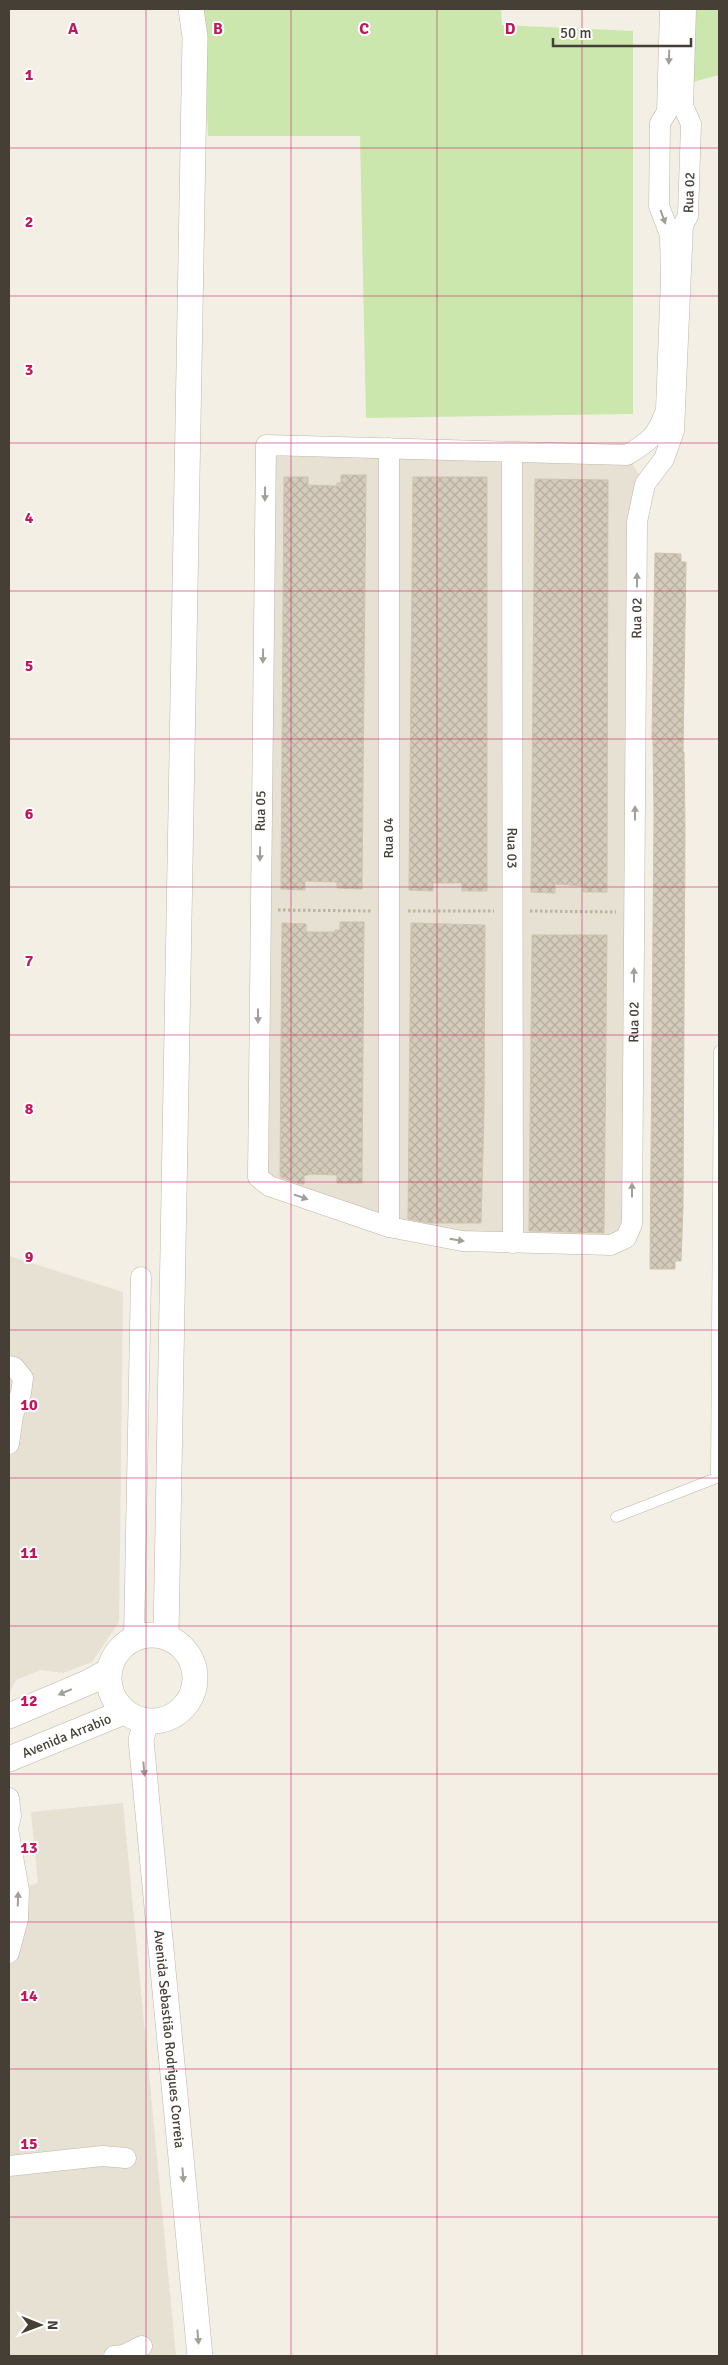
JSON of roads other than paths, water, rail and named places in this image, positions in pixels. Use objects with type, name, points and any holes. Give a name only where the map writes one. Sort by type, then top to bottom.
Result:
[{"type":"street","points":[[166,1636],[195,46],[191,9]]},
{"type":"street","points":[[389,448],[627,455],[646,443],[659,429],[666,410],[671,279],[670,235],[659,206],[660,124],[667,112],[670,9]]},
{"type":"street","name":"Rua 02","points":[[512,1243],[610,1244],[626,1238],[632,1224],[637,522],[645,484],[664,459],[674,431],[683,225],[688,216],[691,124],[683,106],[686,9]]},
{"type":"street","points":[[646,443],[664,459]]},
{"type":"street","name":"Rua 05","points":[[389,448],[266,445],[259,910],[258,1177],[269,1186],[389,1227]]},
{"type":"street","name":"Rua 04","points":[[389,448],[389,1227]]},
{"type":"street","name":"Rua 03","points":[[512,453],[512,1243]]},
{"type":"street","points":[[627,455],[645,484]]},
{"type":"street","points":[[389,1227],[462,1241],[512,1243]]},
{"type":"street","points":[[134,1638],[141,1277]]},
{"type":"street","points":[[9,1366],[14,1367],[23,1378],[21,1393],[11,1411],[9,1444]]},
{"type":"street","points":[[150,1634],[166,1636],[177,1642],[192,1659],[195,1671],[192,1693],[187,1704],[174,1715],[157,1721],[135,1716],[111,1693],[109,1671],[117,1651],[134,1638],[150,1634]]},
{"type":"street","points":[[9,1716],[89,1682],[109,1671]]},
{"type":"street","name":"Avenida Arrabio","points":[[9,1758],[135,1716]]},
{"type":"street","name":"Avenida Sebastião Rodrigues Correia","points":[[135,1716],[141,1740],[200,2356]]},
{"type":"street","points":[[9,1798],[11,1816],[9,1825]]},
{"type":"street","points":[[9,1834],[18,1890],[18,1919],[9,1946],[9,1953]]},
{"type":"street","points":[[9,2166],[102,2156],[126,2158]]},
{"type":"street","points":[[114,2356],[124,2355],[142,2346]]},
{"type":"lane","points":[[616,1517],[718,1478],[719,1051]]}]
